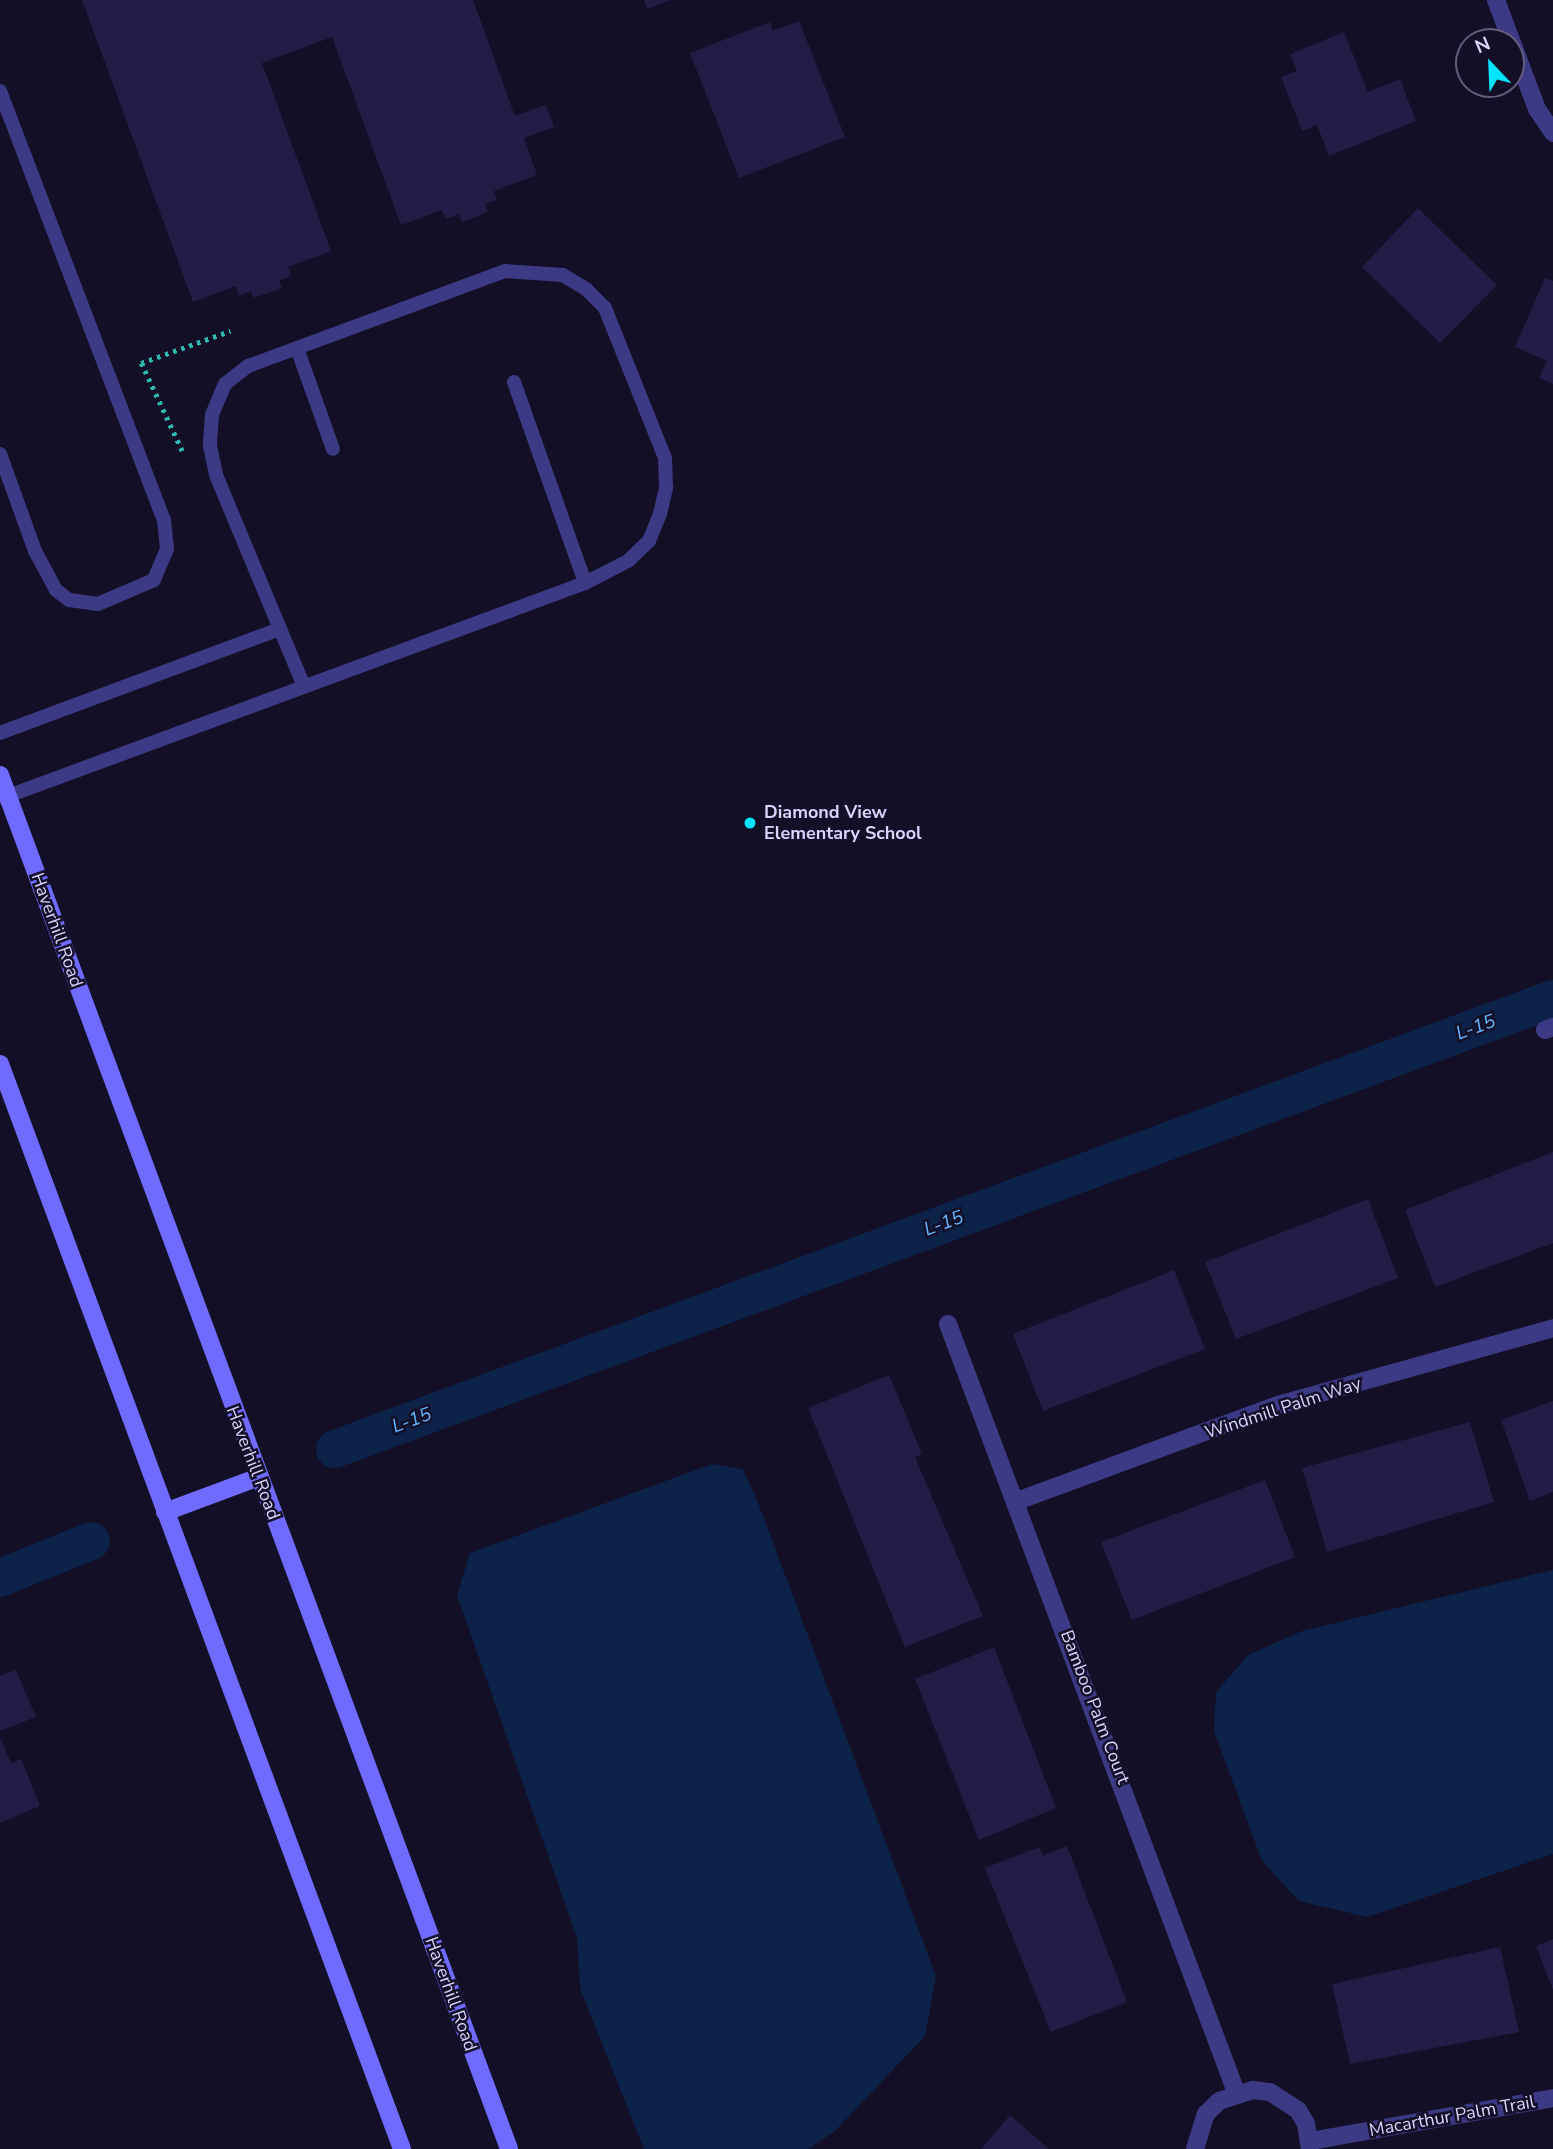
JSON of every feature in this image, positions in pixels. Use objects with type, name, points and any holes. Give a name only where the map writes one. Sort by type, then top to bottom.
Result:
[{"type":"street","points":[[1496,0],[1537,110],[1553,133]]},
{"type":"street","name":"Haverhill Road","points":[[0,775],[4,797],[509,2149]]},
{"type":"street","points":[[0,1063],[402,2149]]},
{"type":"street","name":"Bamboo Palm Court","points":[[948,1324],[1237,2092]]},
{"type":"street","name":"Windmill Palm Way","points":[[1017,1502],[1278,1405],[1553,1328]]},
{"type":"street","points":[[165,1512],[259,1476]]},
{"type":"street","points":[[1195,2149],[1206,2114],[1237,2092],[1270,2092],[1285,2100],[1302,2117],[1310,2145]]},
{"type":"street","name":"Macarthur Palm Trail","points":[[1310,2145],[1553,2098]]},
{"type":"lane","points":[[0,91],[164,520],[167,549],[154,580],[99,604],[69,600],[56,590],[35,551],[0,454]]},
{"type":"lane","points":[[4,797],[585,583],[628,561],[649,541],[666,487],[664,458],[610,321],[586,289],[563,275],[505,271],[247,366],[225,384],[212,415],[210,446],[216,475],[304,686]]},
{"type":"lane","points":[[297,348],[333,449]]},
{"type":"lane","points":[[514,382],[585,583]]},
{"type":"lane","points":[[0,733],[280,629]]},
{"type":"path","points":[[182,452],[141,363],[230,331]]},
{"type":"water","points":[[712,1464],[743,1469],[757,1500],[936,1976],[925,2036],[834,2132],[808,2149],[644,2149],[580,1988],[577,1938],[457,1595],[470,1553]]},
{"type":"water","points":[[1553,1570],[1553,1854],[1367,1917],[1299,1901],[1262,1861],[1214,1731],[1216,1692],[1248,1655],[1302,1631]]},
{"type":"building","points":[[82,0],[473,0],[515,116],[546,105],[554,127],[524,138],[537,175],[494,191],[497,200],[485,204],[488,212],[462,222],[459,214],[446,219],[442,210],[401,225],[332,37],[262,63],[331,251],[288,267],[291,276],[279,281],[282,288],[254,298],[251,291],[239,296],[236,286],[193,302]]},
{"type":"building","points":[[644,0],[671,0],[647,9]]},
{"type":"building","points":[[799,21],[845,137],[739,178],[690,53],[770,22],[773,31]]},
{"type":"building","points":[[1344,32],[1368,92],[1400,79],[1416,121],[1329,156],[1317,125],[1302,131],[1281,77],[1297,71],[1290,54]]},
{"type":"building","points":[[1418,208],[1497,285],[1440,343],[1362,267]]},
{"type":"building","points":[[1545,278],[1553,281],[1553,384],[1539,378],[1547,361],[1515,347]]},
{"type":"building","points":[[1553,1152],[1553,1243],[1435,1287],[1405,1210]]},
{"type":"building","points":[[1368,1199],[1398,1278],[1236,1339],[1205,1262]]},
{"type":"building","points":[[1174,1270],[1205,1349],[1043,1411],[1013,1334]]},
{"type":"building","points":[[889,1375],[922,1454],[915,1457],[983,1616],[905,1647],[808,1408]]},
{"type":"building","points":[[1553,1401],[1553,1492],[1530,1501],[1501,1420]]},
{"type":"building","points":[[1470,1422],[1494,1502],[1327,1552],[1302,1468]]},
{"type":"building","points":[[1265,1480],[1295,1557],[1132,1620],[1101,1542]]},
{"type":"building","points":[[994,1647],[1056,1808],[979,1840],[915,1679]]},
{"type":"building","points":[[16,1670],[36,1717],[0,1731],[0,1676]]},
{"type":"building","points":[[0,1737],[11,1763],[21,1759],[40,1806],[0,1823]]},
{"type":"building","points":[[1067,1846],[1127,2002],[1051,2032],[985,1868],[1039,1847],[1043,1856]]},
{"type":"building","points":[[1553,1939],[1553,1990],[1536,1946]]},
{"type":"building","points":[[1500,1947],[1519,2032],[1350,2064],[1332,1984]]},
{"type":"building","points":[[1010,2115],[1049,2149],[981,2149]]},
{"type":"waterway","name":"L-15","points":[[335,1449],[1553,999]]},
{"type":"waterway","name":"L-15","points":[[0,1578],[91,1541]]},
{"type":"place","name":"Diamond View Elementary School","points":[[750,823]]}]
